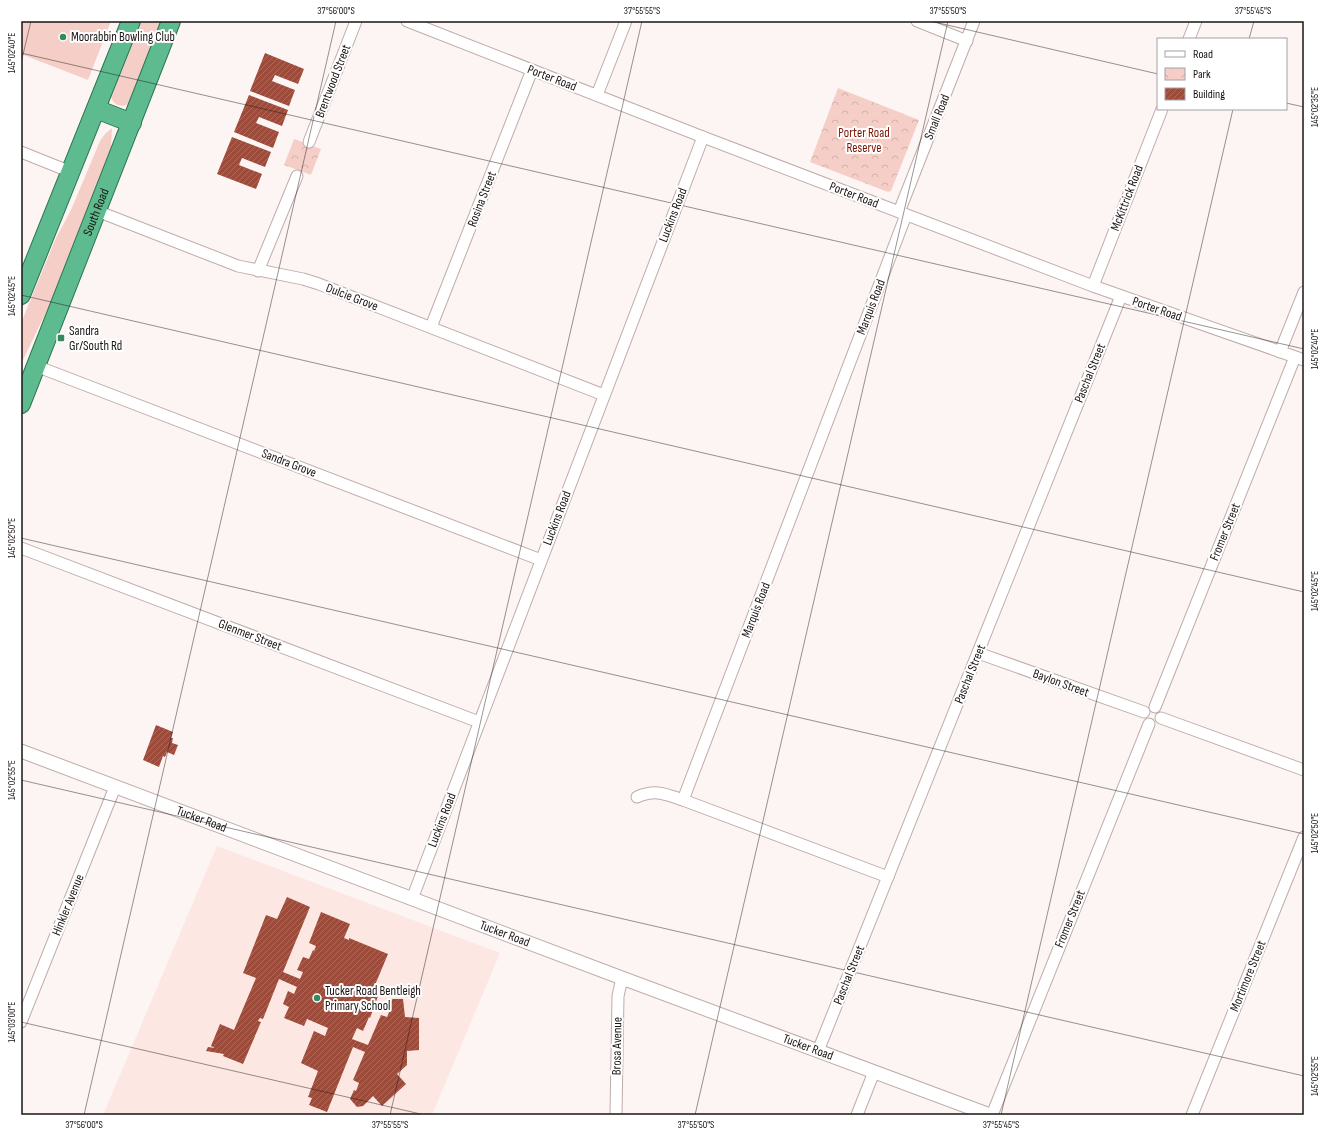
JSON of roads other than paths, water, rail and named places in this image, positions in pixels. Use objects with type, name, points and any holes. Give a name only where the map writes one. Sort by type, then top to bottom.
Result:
[{"type":"highway","points":[[21,295],[131,21]]},
{"type":"highway","name":"South Road","points":[[21,404],[171,21]]},
{"type":"highway","points":[[96,109],[132,123]]},
{"type":"street","name":"Brentwood Street","points":[[309,142],[356,21]]},
{"type":"street","name":"Porter Road","points":[[407,21],[703,137],[1093,286],[1300,359]]},
{"type":"street","points":[[597,95],[626,21]]},
{"type":"street","points":[[917,21],[966,41]]},
{"type":"street","name":"Small Road","points":[[903,213],[974,21]]},
{"type":"street","points":[[1189,38],[1196,21]]},
{"type":"street","name":"Rosina Street","points":[[431,327],[532,70]]},
{"type":"street","name":"McKittrick Road","points":[[1093,286],[1162,110]]},
{"type":"street","name":"Luckins Road","points":[[412,899],[703,137]]},
{"type":"street","points":[[21,152],[70,172]]},
{"type":"street","points":[[258,271],[297,176]]},
{"type":"street","name":"Dulcie Grove","points":[[97,211],[231,264],[315,283],[604,395]]},
{"type":"street","name":"Marquis Road","points":[[683,800],[903,213]]},
{"type":"street","points":[[1280,352],[1304,292]]},
{"type":"street","name":"Paschal Street","points":[[818,1051],[1121,296]]},
{"type":"street","name":"Fromer Street","points":[[1155,707],[1300,359]]},
{"type":"street","name":"Sandra Grove","points":[[36,366],[541,560]]},
{"type":"street","name":"Glenmer Street","points":[[21,548],[479,722]]},
{"type":"street","name":"Baylon Street","points":[[978,653],[1144,712]]},
{"type":"street","points":[[1152,706],[1158,708],[1161,713],[1159,721],[1154,724],[1149,724],[1145,720],[1144,712],[1147,708],[1152,706]]},
{"type":"street","points":[[1160,718],[1304,770]]},
{"type":"street","name":"Fromer Street","points":[[991,1115],[1149,724]]},
{"type":"street","name":"Tucker Road","points":[[21,751],[622,978],[991,1115]]},
{"type":"street","name":"Hinkler Avenue","points":[[21,1022],[115,787]]},
{"type":"street","points":[[637,797],[652,792],[666,794],[888,877]]},
{"type":"street","name":"Mortimore Street","points":[[1192,1115],[1304,837]]},
{"type":"street","name":"Brosa Avenue","points":[[616,1115],[618,996],[622,978]]},
{"type":"street","points":[[857,1115],[874,1072]]},
{"type":"place","name":"Moorabbin Bowling Club","points":[[63,37]]},
{"type":"place","name":"Sandra Gr/South Rd","points":[[61,338]]},
{"type":"place","name":"Tucker Road Bentleigh Primary School","points":[[317,998]]},
{"type":"park label","name":"Porter Road Reserve","points":[[864,140]]}]
